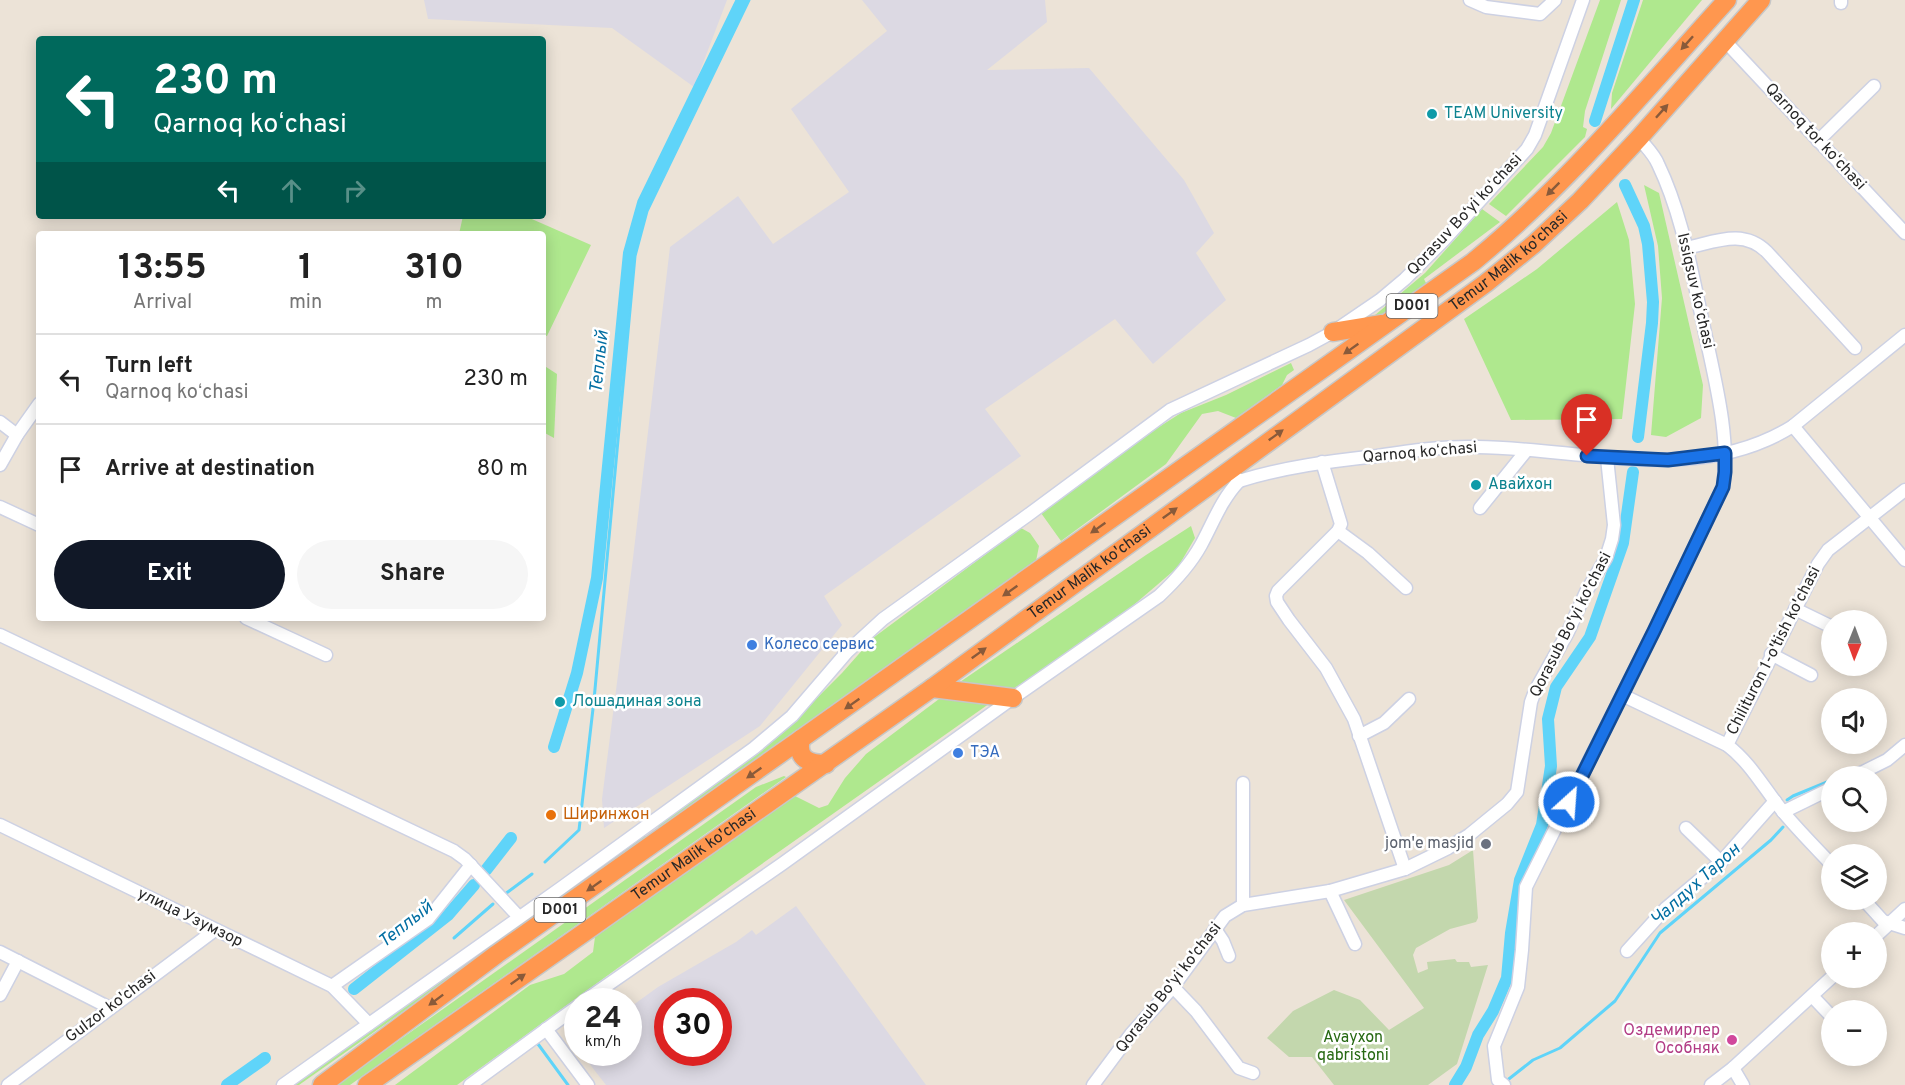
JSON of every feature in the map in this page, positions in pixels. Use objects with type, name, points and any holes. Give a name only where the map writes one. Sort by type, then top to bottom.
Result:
[{"type":"highway","name":"Temur Malik ko'chasi","points":[[321,1085],[490,959],[1387,324],[1496,243],[1543,199],[1608,132],[1727,0]]},
{"type":"highway","name":"Temur Malik ko'chasi","points":[[367,1085],[1234,475],[1502,270],[1557,223],[1607,173],[1761,0]]},
{"type":"highway","points":[[1333,332],[1387,324]]},
{"type":"highway","points":[[1215,446],[1234,475]]},
{"type":"highway","points":[[932,688],[1013,698]]},
{"type":"highway","points":[[801,739],[800,751],[804,759],[816,764],[826,764]]},
{"type":"street","points":[[1470,0],[1486,7],[1540,14],[1555,0]]},
{"type":"street","name":"Qorasuv Bo‘yi koʻchasi","points":[[283,1085],[767,738],[792,716],[847,652],[883,619],[1170,410],[1293,353],[1333,332],[1380,300],[1444,240],[1527,148],[1535,135],[1583,0]]},
{"type":"street","name":"Qarnoq tor koʻchasi","points":[[1725,41],[1905,233]]},
{"type":"street","points":[[1818,141],[1874,86]]},
{"type":"street","name":"Issiqsuv koʻchasi","points":[[1502,1083],[1494,1046],[1518,987],[1526,887],[1723,487],[1725,453],[1718,396],[1686,248],[1675,206],[1657,161],[1639,138]]},
{"type":"street","points":[[1686,248],[1739,237],[1755,242],[1767,252],[1855,348]]},
{"type":"street","name":"Qarnoq koʻchasi","points":[[1234,475],[1260,474],[1322,462],[1446,447],[1478,447],[1647,460],[1688,459],[1725,453],[1767,440],[1793,426],[1905,335]]},
{"type":"street","points":[[0,465],[36,408]]},
{"type":"street","points":[[0,422],[17,435]]},
{"type":"street","points":[[1793,426],[1905,560]]},
{"type":"street","points":[[1480,508],[1526,451]]},
{"type":"street","name":"Qorasub Bo'yi ko'chasi","points":[[1093,1085],[1131,1034],[1173,987],[1225,916],[1243,906],[1330,891],[1405,868],[1448,848],[1469,835],[1507,804],[1517,792],[1531,702],[1535,691],[1606,558],[1612,539],[1614,525],[1606,458]]},
{"type":"street","points":[[1322,462],[1341,524],[1338,531],[1278,591],[1277,602],[1326,668],[1354,719],[1405,868]]},
{"type":"street","points":[[603,988],[782,864],[1164,592],[1194,557],[1228,492],[1234,475]]},
{"type":"street","name":"Chilituron 1-o'tish ko'chasi","points":[[1727,745],[1818,564],[1828,550],[1905,490]]},
{"type":"street","points":[[0,507],[36,524]]},
{"type":"street","points":[[1338,531],[1368,553],[1406,588]]},
{"type":"street","points":[[1795,609],[1821,622]]},
{"type":"street","points":[[252,621],[326,655]]},
{"type":"street","points":[[0,635],[448,848],[465,859],[519,917]]},
{"type":"street","points":[[1771,654],[1811,675]]},
{"type":"street","points":[[1622,695],[1727,745],[1744,760],[1783,812],[1821,853]]},
{"type":"street","points":[[1359,736],[1384,723],[1409,699]]},
{"type":"street","points":[[1875,766],[1887,760],[1905,745]]},
{"type":"street","points":[[1243,783],[1243,906]]},
{"type":"street","points":[[1783,812],[1821,793]]},
{"type":"street","points":[[1627,951],[1666,908],[1721,862],[1775,801]]},
{"type":"street","name":"улица Узумзор","points":[[0,825],[332,986],[369,1024]]},
{"type":"street","points":[[1686,828],[1721,862]]},
{"type":"street","points":[[640,830],[670,832]]},
{"type":"street","points":[[332,986],[428,919],[471,866]]},
{"type":"street","points":[[1330,891],[1355,944]]},
{"type":"street","points":[[1887,926],[1905,909]]},
{"type":"street","points":[[1873,910],[1883,921],[1905,928]]},
{"type":"street","points":[[1215,929],[1229,956]]},
{"type":"street","name":"Gulzor ko'chasi","points":[[8,1085],[215,930]]},
{"type":"street","points":[[490,959],[495,935]]},
{"type":"street","points":[[0,952],[110,1008]]},
{"type":"street","points":[[0,995],[18,961]]},
{"type":"street","points":[[1173,987],[1196,1011],[1239,1068],[1253,1073]]},
{"type":"street","points":[[1712,1085],[1821,987]]},
{"type":"street","points":[[1812,996],[1821,1005]]},
{"type":"street","points":[[470,1085],[564,1016]]},
{"type":"street","points":[[546,1029],[588,1085]]},
{"type":"street","points":[[1733,1068],[1743,1085]]},
{"type":"shaded area","points":[[424,0],[727,0],[694,87],[612,28],[428,19]]},
{"type":"shaded area","points":[[862,0],[1045,0],[1047,22],[987,70],[1089,68],[1184,180],[1214,233],[1196,253],[1226,300],[1153,364],[1115,319],[985,409],[1021,456],[824,596],[842,625],[760,726],[604,828],[602,799],[670,247],[738,196],[773,244],[849,192],[791,109],[887,31]]},
{"type":"shaded area","points":[[796,906],[926,1085],[606,1085],[591,1066],[642,1066],[642,999],[654,990],[654,1066],[732,1066],[732,988],[657,988],[736,942],[752,930],[756,935]]},
{"type":"green space","points":[[1600,0],[1621,0],[1585,111],[1583,127],[1587,129],[1585,137],[1506,216],[1489,204],[1543,147],[1551,133]]},
{"type":"green space","points":[[1643,0],[1702,0],[1611,109],[1612,93]]},
{"type":"green space","points":[[1644,185],[1659,193],[1703,385],[1701,418],[1666,437],[1651,435],[1662,298],[1658,246]]},
{"type":"green space","points":[[1617,202],[1629,240],[1635,304],[1622,419],[1511,420],[1464,319],[1537,269]]},
{"type":"green space","points":[[1482,209],[1500,222],[1424,279],[1427,285],[1385,315],[1368,321],[1425,273]]},
{"type":"green space","points":[[462,219],[532,219],[591,245],[547,336],[546,231],[460,231]]},
{"type":"green space","points":[[1291,363],[1294,370],[1287,375],[1282,385],[1236,418],[1218,411],[1202,414],[1166,464],[1061,541],[1041,513],[1151,432],[1181,413],[1226,395]]},
{"type":"green space","points":[[546,367],[557,374],[554,438],[546,434]]},
{"type":"green space","points":[[1191,526],[1195,538],[1178,567],[1129,609],[1008,693],[957,684],[1146,555]]},
{"type":"green space","points":[[1021,528],[1030,533],[1039,546],[1036,561],[663,827],[652,826],[778,737],[842,673],[873,638]]},
{"type":"green space","points":[[939,699],[993,701],[590,988],[564,988],[564,1007],[457,1085],[395,1085],[530,985],[564,974],[593,952],[595,937],[793,795],[819,808],[828,805],[845,778],[866,754]]},
{"type":"green space","points":[[786,777],[350,1085],[336,1085],[756,787]]},
{"type":"green space","points":[[638,836],[649,836],[500,944],[502,933]]},
{"type":"green space","name":"Avayxon qabristoni","points":[[1473,850],[1478,918],[1476,922],[1450,929],[1416,948],[1413,955],[1418,973],[1428,969],[1427,962],[1455,959],[1457,962],[1469,962],[1471,967],[1488,965],[1457,1064],[1428,1085],[1334,1085],[1312,1057],[1289,1057],[1267,1038],[1293,1011],[1334,990],[1360,1000],[1389,1030],[1424,1008],[1344,900],[1449,865]]},
{"type":"green space","points":[[485,945],[482,956],[299,1085],[289,1085]]},
{"type":"waterway","name":"Теплый","points":[[554,747],[577,673],[597,578],[629,253],[643,203],[742,0]]},
{"type":"waterway","points":[[545,862],[579,830],[594,700],[635,256],[647,211],[749,0]]},
{"type":"waterway","points":[[1595,121],[1634,0]]},
{"type":"waterway","points":[[1625,185],[1644,226],[1648,244],[1653,302],[1638,437]]},
{"type":"waterway","points":[[1455,1085],[1466,1067],[1478,1035],[1493,1011],[1507,978],[1511,933],[1520,880],[1542,825],[1551,766],[1548,719],[1556,687],[1590,637],[1623,543],[1633,472]]},
{"type":"waterway","name":"Чалдух Тарон","points":[[1787,800],[1821,785]]},
{"type":"waterway","name":"Чалдух Тарон","points":[[1505,1082],[1533,1060],[1560,1048],[1615,1001],[1660,933],[1771,840],[1783,827]]},
{"type":"waterway","name":"Теплый","points":[[486,870],[511,838]]},
{"type":"waterway","points":[[505,894],[532,874]]},
{"type":"waterway","name":"Теплый","points":[[354,989],[448,915],[474,885]]},
{"type":"waterway","points":[[454,938],[493,904]]},
{"type":"waterway","points":[[538,1044],[568,1085]]},
{"type":"waterway","name":"Теплый","points":[[227,1085],[265,1058]]},
{"type":"place","name":"TEAM University","points":[[1432,114]]},
{"type":"place","name":"Авайхон","points":[[1476,485]]},
{"type":"place","name":"Колесо сервис","points":[[752,645]]},
{"type":"place","name":"Лошадиная зона","points":[[560,702]]},
{"type":"place","name":"ТЭА","points":[[958,753]]},
{"type":"place","name":"Ширинжон","points":[[551,815]]},
{"type":"place","name":"jom'e masjid","points":[[1486,844]]},
{"type":"place","name":"Оздемирлер Особняк","points":[[1732,1040]]},
{"type":"route","points":[[1569,802],[1723,487],[1725,472],[1725,453],[1668,460],[1587,456]]}]
